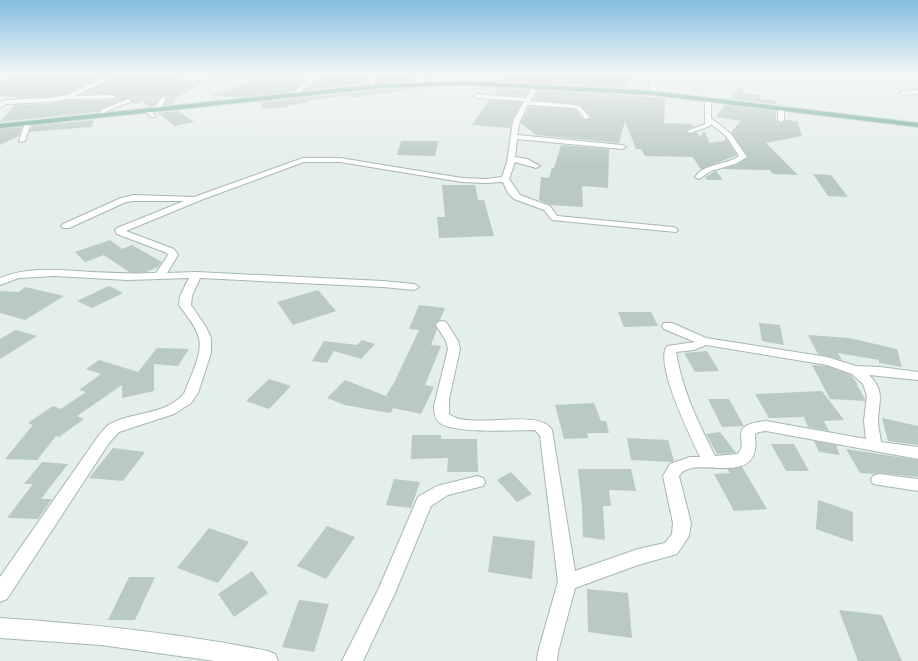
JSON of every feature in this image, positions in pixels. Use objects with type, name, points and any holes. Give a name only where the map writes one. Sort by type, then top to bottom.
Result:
[{"type":"main road","points":[[0,126],[197,105]]},
{"type":"main road","points":[[764,105],[918,125]]},
{"type":"street","points":[[100,115],[105,110],[118,105]]},
{"type":"street","points":[[159,105],[159,109]]},
{"type":"street","points":[[505,179],[511,159],[511,147],[515,126],[525,105]]},
{"type":"street","points":[[558,105],[579,108],[587,118]]},
{"type":"street","points":[[690,131],[706,126],[708,119],[708,105]]},
{"type":"street","points":[[781,107],[781,120]]},
{"type":"street","points":[[147,110],[153,116]]},
{"type":"street","points":[[699,177],[703,172],[710,168],[738,161],[743,157],[731,136],[721,127],[708,119]]},
{"type":"street","points":[[22,141],[28,123]]},
{"type":"street","points":[[514,137],[622,148]]},
{"type":"street","points":[[160,275],[173,255],[171,251],[120,232],[120,230],[198,198],[297,161],[311,159],[340,160],[462,180],[486,181],[505,179]]},
{"type":"street","points":[[511,159],[524,161],[536,166]]},
{"type":"street","points":[[505,179],[511,191],[517,198],[547,208],[555,218],[673,230]]},
{"type":"street","points":[[66,226],[124,200],[134,198],[198,198]]},
{"type":"street","points":[[0,282],[17,275],[54,273],[128,277],[196,275],[414,287]]},
{"type":"street","points":[[0,593],[104,439],[114,428],[169,411],[186,400],[191,393],[205,353],[206,338],[185,305],[186,296],[196,275]]},
{"type":"street","points":[[442,325],[452,341],[454,349],[442,403],[441,413],[445,418],[452,422],[473,424],[538,425],[545,430],[567,582],[548,652],[547,661]]},
{"type":"street","points":[[668,326],[702,341],[828,361],[843,364],[857,370],[880,371],[918,376]]},
{"type":"street","points":[[702,341],[699,346],[671,349],[670,352],[672,373],[682,402],[711,463]]},
{"type":"street","points":[[857,370],[867,381],[874,396],[871,423],[874,446]]},
{"type":"street","points":[[567,582],[638,557],[671,549],[680,536],[682,523],[671,476],[676,468],[690,463],[739,461],[744,458],[748,452],[748,432],[756,427],[766,426],[918,453]]},
{"type":"street","points":[[879,480],[918,485]]},
{"type":"street","points":[[352,661],[386,593],[424,502],[434,493],[444,489],[477,482]]},
{"type":"street","points":[[0,628],[68,632],[220,650],[268,661]]},
{"type":"building","points":[[9,105],[110,105],[97,112],[0,122],[14,105]]},
{"type":"building","points":[[147,105],[155,105],[154,106],[150,107]]},
{"type":"building","points":[[261,105],[290,105],[288,107],[262,109]]},
{"type":"building","points":[[486,105],[520,105],[512,120],[510,128],[472,125]]},
{"type":"building","points":[[579,105],[665,105],[664,123],[692,124],[693,127],[686,130],[686,132],[690,134],[697,132],[700,137],[704,131],[710,143],[724,141],[726,138],[737,155],[701,170],[693,157],[645,156],[641,149],[636,149],[625,121],[619,143],[536,135],[521,123],[529,107],[573,109],[576,110],[584,120],[592,118],[582,106]]},
{"type":"building","points":[[725,105],[776,111],[776,120],[780,123],[785,120],[797,121],[802,136],[766,143],[798,175],[773,174],[770,170],[722,169],[736,165],[748,157],[731,132],[741,121],[716,117]]},
{"type":"building","points":[[178,111],[194,122],[175,126],[158,113]]},
{"type":"building","points":[[94,120],[91,127],[29,132],[32,126]]},
{"type":"building","points":[[22,127],[19,136],[0,145],[0,129]]},
{"type":"building","points":[[401,141],[438,141],[435,156],[397,155]]},
{"type":"building","points":[[561,145],[609,149],[608,188],[582,186],[583,207],[551,205],[539,200],[541,177],[549,178],[552,168],[554,168]]},
{"type":"building","points":[[716,171],[723,180],[707,180],[705,177]]},
{"type":"building","points":[[813,174],[831,175],[848,197],[828,196]]},
{"type":"building","points":[[442,185],[475,185],[478,200],[484,200],[494,236],[439,238],[437,217],[445,217]]},
{"type":"building","points":[[110,240],[122,249],[132,245],[162,262],[158,267],[146,272],[129,272],[104,255],[85,262],[75,252]]},
{"type":"building","points":[[109,286],[123,293],[92,308],[77,301]]},
{"type":"building","points":[[25,287],[64,296],[25,320],[0,313],[0,291],[19,292]]},
{"type":"building","points":[[318,290],[336,311],[293,325],[277,302]]},
{"type":"building","points":[[419,305],[445,308],[440,320],[435,324],[437,329],[431,345],[441,346],[425,385],[434,387],[421,414],[393,408],[391,413],[372,410],[345,405],[327,398],[345,380],[386,396],[394,383],[419,330],[409,329]]},
{"type":"building","points":[[618,312],[651,312],[658,326],[624,327]]},
{"type":"building","points":[[759,323],[780,325],[784,345],[762,341]]},
{"type":"building","points":[[16,330],[37,336],[0,359],[0,339]]},
{"type":"building","points":[[808,335],[849,338],[897,349],[902,367],[879,363],[879,360],[838,353],[842,360],[818,354]]},
{"type":"building","points":[[362,340],[375,344],[361,359],[334,351],[327,363],[312,361],[324,341],[357,345]]},
{"type":"building","points":[[157,348],[189,349],[178,366],[154,364],[154,391],[122,398],[122,385],[77,416],[84,419],[59,437],[56,436],[37,460],[5,459],[33,425],[28,423],[53,406],[61,409],[86,392],[79,390],[101,374],[86,369],[99,360],[138,372]]},
{"type":"building","points":[[707,351],[719,371],[695,372],[684,353]]},
{"type":"building","points":[[812,365],[827,366],[851,375],[858,385],[865,401],[830,399]]},
{"type":"building","points":[[269,379],[291,386],[269,409],[246,401]]},
{"type":"building","points":[[822,391],[844,420],[824,421],[829,431],[808,427],[804,417],[769,418],[755,394]]},
{"type":"building","points":[[708,399],[729,399],[744,426],[722,427]]},
{"type":"building","points":[[594,403],[601,421],[606,421],[609,433],[587,433],[588,438],[564,439],[555,405]]},
{"type":"building","points":[[882,418],[918,426],[918,445],[888,441]]},
{"type":"building","points":[[720,432],[736,453],[717,454],[706,434]]},
{"type":"building","points":[[412,435],[441,435],[441,439],[477,439],[478,472],[447,472],[448,458],[411,459]]},
{"type":"building","points":[[627,438],[668,440],[674,461],[631,460]]},
{"type":"building","points":[[814,441],[836,445],[840,455],[819,452]]},
{"type":"building","points":[[771,444],[794,444],[809,471],[786,471]]},
{"type":"building","points":[[113,448],[145,452],[123,481],[89,478]]},
{"type":"building","points":[[846,449],[918,460],[918,477],[879,473],[860,473]]},
{"type":"building","points":[[42,462],[68,464],[41,499],[52,499],[38,519],[7,518],[33,484],[24,484]]},
{"type":"building","points":[[742,467],[767,509],[734,511],[714,474],[730,473],[727,469]]},
{"type":"building","points":[[578,469],[631,469],[636,491],[609,490],[611,506],[603,506],[605,540],[583,537],[582,507]]},
{"type":"building","points":[[511,472],[532,494],[517,502],[497,480]]},
{"type":"building","points":[[394,479],[420,482],[411,508],[386,505]]},
{"type":"building","points":[[818,500],[853,512],[853,542],[816,529]]},
{"type":"building","points":[[327,526],[355,537],[326,579],[297,566]]},
{"type":"building","points":[[209,528],[249,542],[218,583],[177,568]]},
{"type":"building","points":[[493,536],[535,541],[532,579],[488,572]]},
{"type":"building","points":[[252,571],[268,593],[234,617],[218,594]]},
{"type":"building","points":[[129,577],[155,577],[135,620],[108,620]]},
{"type":"building","points":[[587,589],[628,593],[632,638],[588,632]]},
{"type":"building","points":[[299,600],[329,604],[314,652],[282,647]]},
{"type":"building","points":[[839,610],[882,615],[902,661],[858,661]]}]
